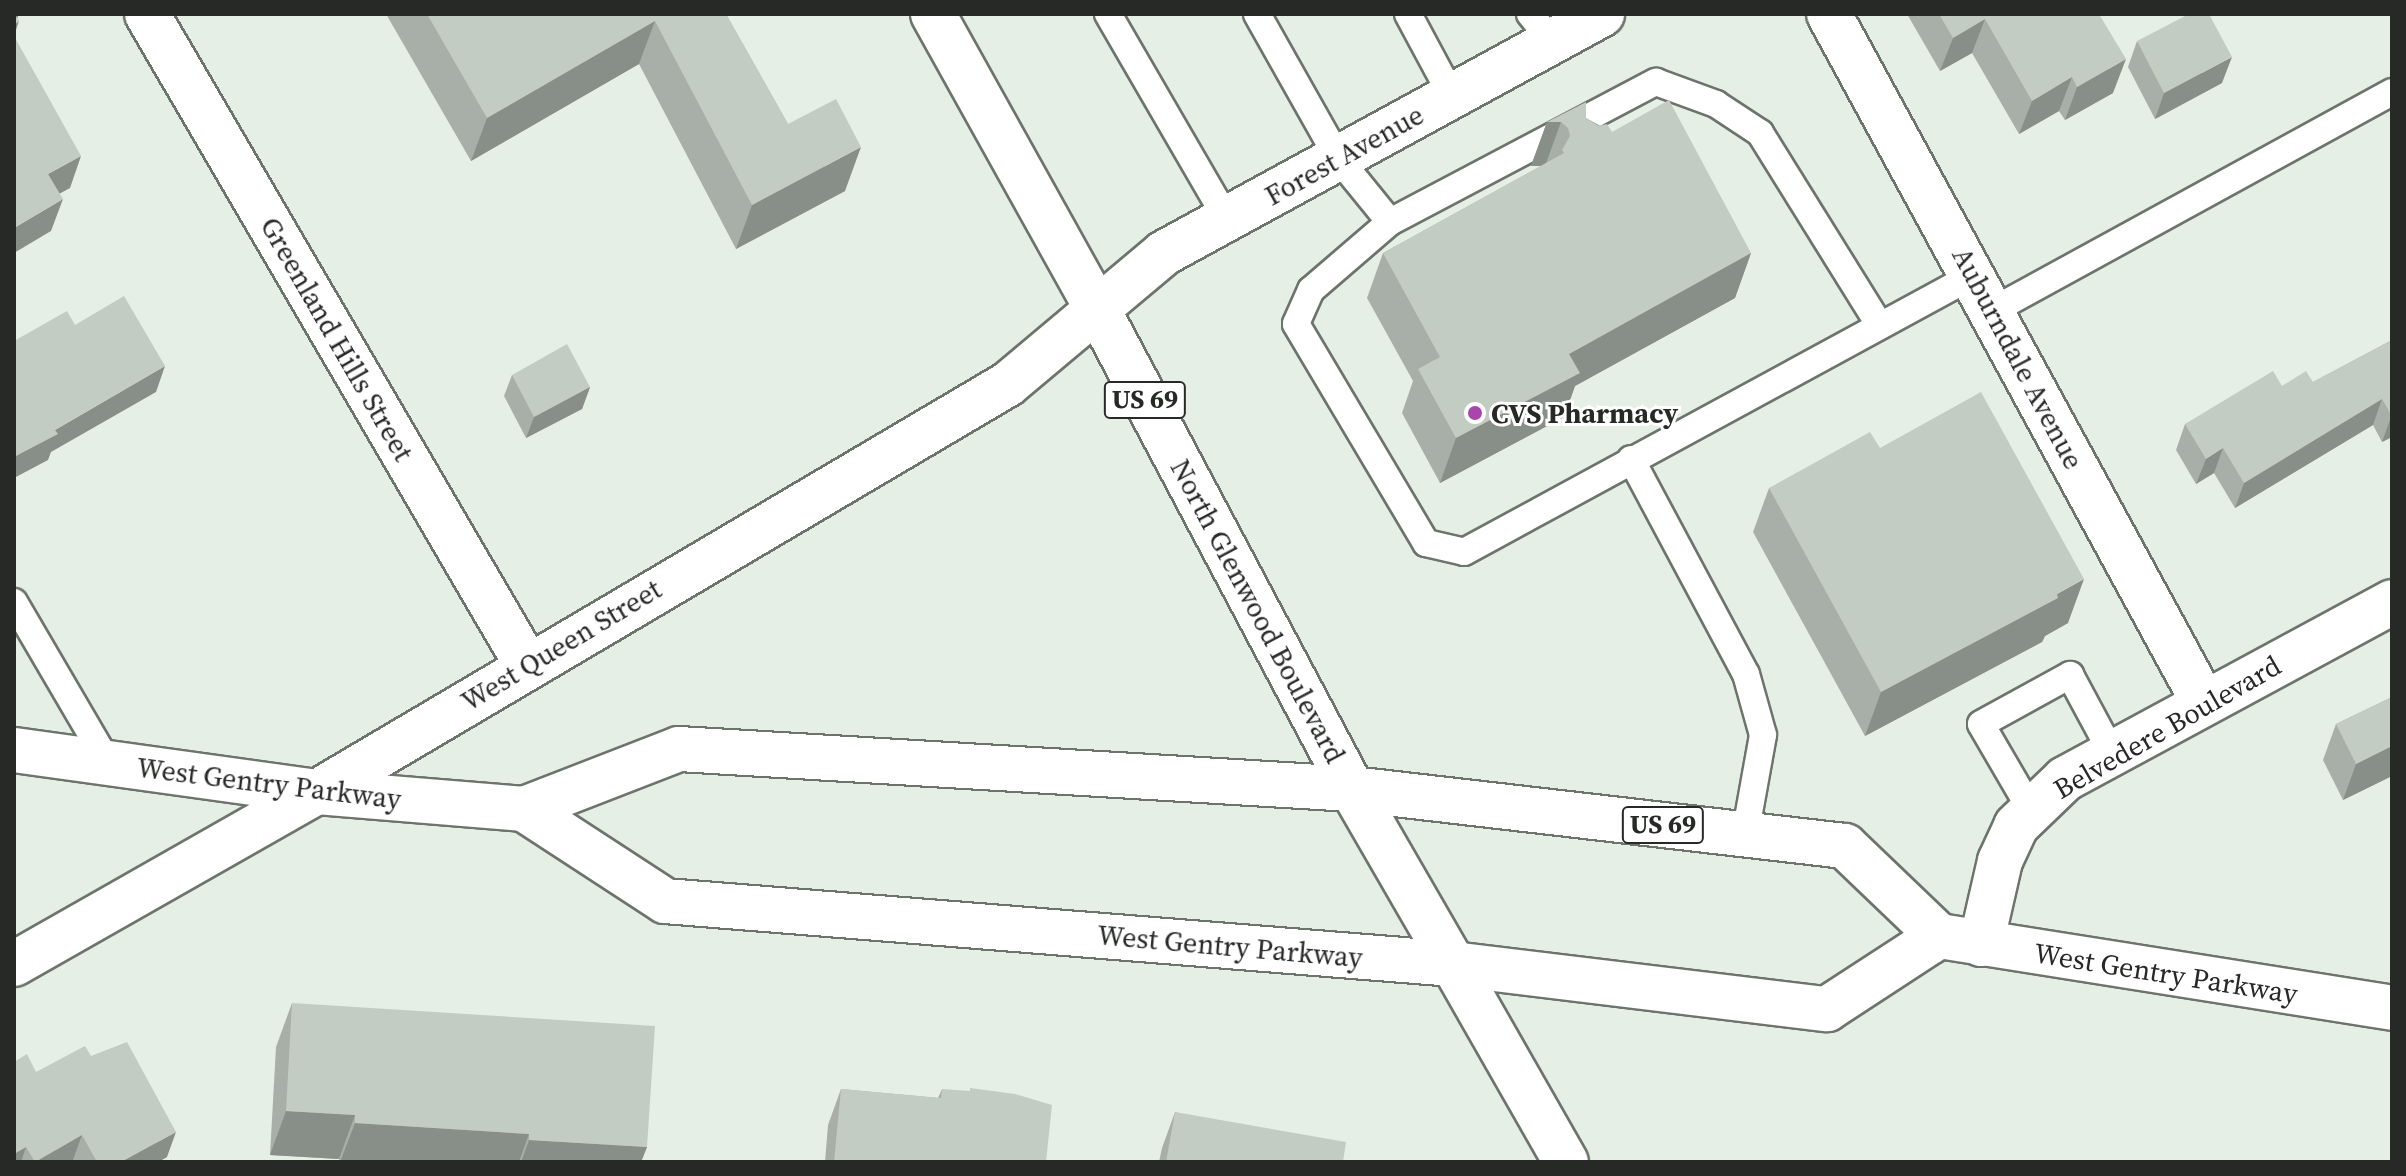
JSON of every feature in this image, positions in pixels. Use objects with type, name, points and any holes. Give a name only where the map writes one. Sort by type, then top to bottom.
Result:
[{"type":"main road","name":"Greenland Hills Street","points":[[147,14],[527,665]]},
{"type":"main road","name":"North Glenwood Boulevard","points":[[933,14],[1098,310],[1352,789],[1566,1162]]},
{"type":"main road","name":"Forest Avenue","points":[[1098,310],[1164,253],[1452,96],[1541,28],[1602,14]]},
{"type":"main road","name":"Auburndale Avenue","points":[[1829,14],[2204,703]]},
{"type":"main road","name":"West Queen Street","points":[[14,964],[317,792],[527,665],[1008,384],[1098,310]]},
{"type":"main road","name":"Belvedere Boulevard","points":[[1981,944],[2000,861],[2016,826],[2065,779],[2392,602]]},
{"type":"main road","name":"West Gentry Parkway","points":[[14,750],[317,792],[524,809],[679,749],[1352,789],[1845,846],[1939,936],[2392,1008]]},
{"type":"main road","name":"West Gentry Parkway","points":[[524,809],[665,901],[1453,964],[1827,1009],[1939,936]]},
{"type":"lane","points":[[1108,14],[1227,219]]},
{"type":"lane","points":[[1257,14],[1338,158],[1390,222]]},
{"type":"lane","points":[[1408,14],[1452,96]]},
{"type":"lane","points":[[1879,324],[1760,133],[1716,104],[1656,82],[1390,222],[1311,290],[1296,324],[1426,543],[1464,552],[1879,324],[1982,293],[2392,92]]},
{"type":"lane","points":[[1663,109],[1690,94]]},
{"type":"lane","points":[[1451,190],[1488,197]]},
{"type":"lane","points":[[1631,459],[1746,674],[1763,735],[1745,835]]},
{"type":"lane","points":[[14,602],[108,763]]},
{"type":"lane","points":[[2031,810],[1981,724],[2070,675],[2112,753]]},
{"type":"building","points":[[427,14],[726,14],[788,124],[836,99],[861,147],[752,205],[655,21],[487,118]]},
{"type":"building","points":[[1939,14],[2099,14],[2126,59],[2077,87],[2072,77],[2032,101],[1985,19],[1953,38]]},
{"type":"building","points":[[2189,14],[2209,14],[2232,57],[2164,93],[2137,41]]},
{"type":"building","points":[[14,36],[81,156],[48,174],[63,199],[14,228]]},
{"type":"building","points":[[1669,100],[1751,253],[1569,354],[1580,373],[1456,438],[1418,369],[1440,357],[1383,253],[1564,153],[1562,150],[1570,136],[1568,128],[1561,122],[1547,122],[1586,102],[1586,118],[1598,126],[1607,124],[1612,132]]},
{"type":"building","points":[[124,296],[165,366],[55,430],[58,434],[14,457],[14,341],[67,311],[75,325]]},
{"type":"building","points":[[2392,340],[2392,416],[2382,399],[2244,483],[2223,448],[2206,459],[2185,424],[2273,371],[2282,386],[2306,371],[2313,382]]},
{"type":"building","points":[[567,344],[590,387],[534,417],[512,375]]},
{"type":"building","points":[[1981,392],[2084,579],[2057,594],[2058,598],[1881,692],[1769,488],[1870,432],[1880,448]]},
{"type":"building","points":[[2392,697],[2392,746],[2356,764],[2336,724]]},
{"type":"building","points":[[292,1003],[655,1026],[647,1147],[529,1140],[529,1134],[355,1123],[355,1115],[286,1111]]},
{"type":"building","points":[[127,1042],[176,1132],[121,1162],[97,1162],[82,1135],[35,1162],[26,1147],[14,1154],[14,1062],[27,1054],[36,1072],[85,1046],[91,1056]]},
{"type":"building","points":[[970,1088],[1015,1094],[1052,1105],[1046,1162],[834,1162],[841,1089],[941,1098],[942,1089],[970,1091]]},
{"type":"building","points":[[1175,1112],[1346,1142],[1343,1162],[1166,1162]]},
{"type":"place","name":"CVS Pharmacy","points":[[1475,413]]}]
